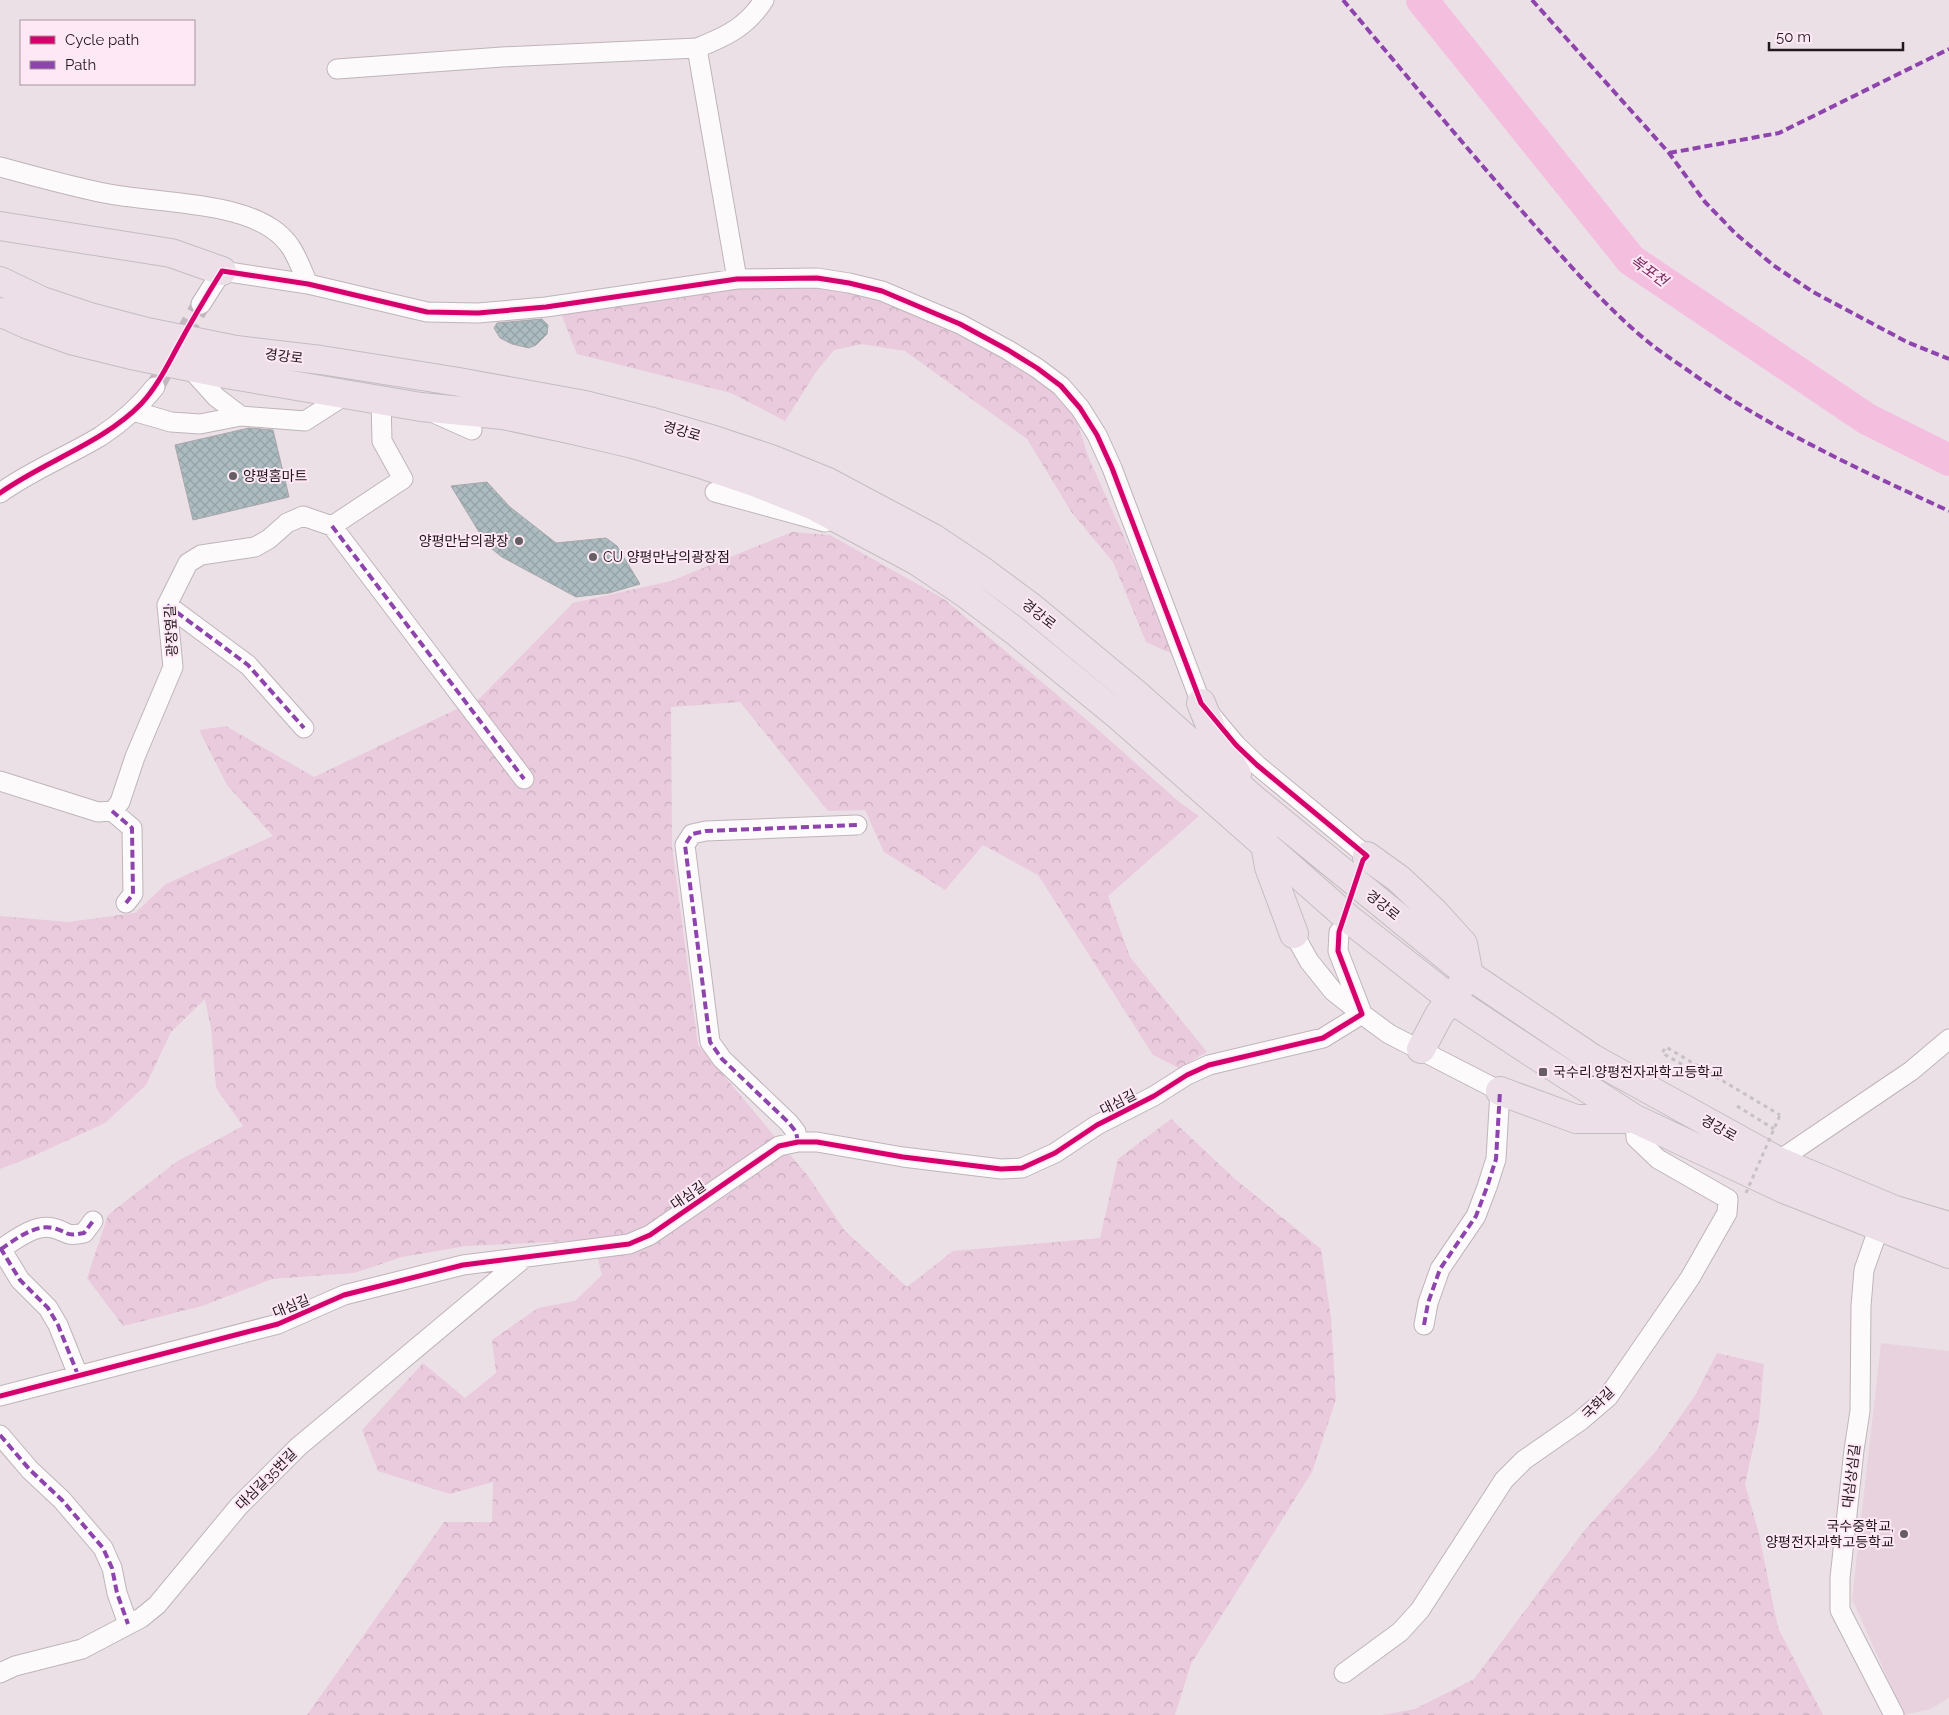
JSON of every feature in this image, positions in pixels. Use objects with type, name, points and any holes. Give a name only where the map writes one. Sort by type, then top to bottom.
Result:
[{"type":"highway","points":[[0,226],[171,253],[222,271]]},
{"type":"highway","name":"경강로","points":[[0,281],[66,309],[147,332],[236,350],[322,360],[453,381],[585,406],[650,421],[771,459],[828,482],[933,538],[1031,607],[1136,694],[1251,797],[1469,975],[1592,1058],[1778,1161],[1895,1210],[1949,1226]]},
{"type":"highway","name":"경강로","points":[[0,312],[26,324],[74,341],[131,355],[189,367],[421,407],[503,415],[633,444],[754,482],[812,505],[917,561],[965,593],[1015,631],[1120,717],[1349,919],[1452,999],[1634,1119],[1784,1189],[1949,1254]]},
{"type":"highway","points":[[1201,703],[1214,735],[1251,797]]},
{"type":"highway","points":[[1264,844],[1269,867],[1294,934]]},
{"type":"highway","points":[[1365,858],[1400,879],[1463,944],[1469,975],[1439,1015],[1421,1049]]},
{"type":"highway","points":[[1500,1091],[1576,1119],[1634,1119]]},
{"type":"street","points":[[336,69],[697,48],[728,36],[754,14],[764,0]]},
{"type":"street","points":[[697,48],[737,278]]},
{"type":"street","points":[[0,167],[105,193],[233,212],[256,219],[290,244],[308,284]]},
{"type":"street","points":[[201,304],[222,271],[308,284],[427,312],[478,313],[546,307],[737,278],[817,278],[882,291],[960,324],[1037,368],[1060,386],[1080,408],[1097,435],[1112,468],[1201,703],[1236,745],[1257,765],[1365,858]]},
{"type":"street","points":[[189,367],[216,397],[241,416]]},
{"type":"street","points":[[0,493],[38,468],[100,436],[133,411],[155,387]]},
{"type":"street","points":[[133,411],[171,422],[200,424],[241,416],[306,421],[347,394]]},
{"type":"street","points":[[381,400],[382,441],[403,479],[332,526],[524,779]]},
{"type":"street","points":[[421,407],[472,430]]},
{"type":"street","points":[[715,492],[867,534]]},
{"type":"street","name":"광장옆길","points":[[112,811],[120,802],[137,750],[173,667],[167,605],[188,563],[201,555],[255,547],[269,539],[287,523],[303,516],[332,526]]},
{"type":"street","points":[[167,605],[248,665],[304,728]]},
{"type":"street","points":[[0,781],[98,812],[112,811],[132,828],[133,894],[126,903]]},
{"type":"street","points":[[798,1142],[796,1132],[789,1123],[722,1059],[710,1042],[686,846],[692,834],[706,831],[857,825]]},
{"type":"street","points":[[1339,932],[1338,951],[1362,1014]]},
{"type":"street","points":[[1294,934],[1309,961],[1333,991],[1362,1014],[1389,1034],[1500,1091],[1496,1159],[1487,1187],[1476,1216],[1440,1269],[1428,1303],[1424,1325]]},
{"type":"street","name":"대심길","points":[[0,1396],[278,1324],[344,1295],[463,1264],[629,1244],[650,1235],[779,1146],[798,1142],[817,1142],[874,1153],[982,1167],[1022,1168],[1055,1154],[1097,1125],[1154,1096],[1187,1075],[1209,1065],[1323,1038],[1362,1014]]},
{"type":"street","points":[[1778,1161],[1911,1071],[1949,1039]]},
{"type":"street","name":"국화길","points":[[1344,1673],[1400,1632],[1420,1610],[1504,1480],[1524,1460],[1580,1421],[1608,1397],[1690,1278],[1727,1213],[1728,1199],[1658,1159],[1636,1138],[1634,1119]]},
{"type":"street","points":[[78,1375],[58,1325],[48,1308],[20,1280],[1,1249],[22,1236],[39,1229],[53,1228],[70,1236],[84,1233],[93,1221]]},
{"type":"street","name":"대심상심길","points":[[1879,1227],[1864,1270],[1861,1306],[1860,1411],[1840,1578],[1840,1610],[1894,1715]]},
{"type":"street","name":"대심길35번길","points":[[0,1674],[15,1666],[82,1650],[141,1618],[157,1605],[239,1506],[298,1447],[524,1258]]},
{"type":"street","points":[[0,1435],[30,1470],[62,1500],[103,1548],[112,1568],[117,1593],[128,1624]]},
{"type":"path","points":[[1703,1076],[1662,1053],[1666,1047],[1780,1115],[1746,1193]]},
{"type":"path","points":[[1737,1106],[1774,1129]]},
{"type":"shaded area","name":"국수중학교, 양평전자과학고등학교","points":[[1881,1343],[1949,1351],[1949,1698],[1930,1709],[1904,1715],[1852,1599]]},
{"type":"green space","points":[[806,284],[898,304],[955,326],[1058,390],[1075,415],[1088,456],[1177,656],[1146,642],[1113,562],[1072,513],[1027,439],[905,351],[862,344],[834,350],[816,372],[785,421],[731,393],[577,354],[554,296]]},
{"type":"green space","points":[[792,532],[830,535],[944,599],[1095,727],[1178,801],[1199,816],[1108,896],[1130,957],[1207,1052],[1179,1068],[1153,1055],[1038,875],[983,845],[945,890],[884,852],[865,810],[828,811],[740,702],[671,707],[672,846],[698,1045],[808,1176],[845,1231],[907,1287],[953,1251],[1100,1238],[1118,1159],[1171,1119],[1235,1179],[1321,1249],[1331,1318],[1336,1399],[1312,1472],[1191,1664],[1175,1715],[307,1715],[444,1522],[492,1522],[493,1482],[450,1494],[378,1471],[362,1430],[423,1363],[465,1398],[496,1373],[492,1340],[538,1308],[575,1301],[602,1275],[593,1240],[466,1246],[402,1257],[354,1273],[272,1279],[202,1306],[123,1326],[87,1278],[108,1215],[176,1162],[243,1126],[216,1088],[211,1028],[205,999],[171,1032],[146,1085],[105,1123],[0,1169],[0,916],[68,922],[135,913],[166,884],[273,836],[227,785],[199,730],[226,726],[314,777],[480,698],[573,603],[671,581]]},
{"type":"green space","points":[[1717,1353],[1764,1364],[1759,1421],[1745,1484],[1758,1530],[1778,1628],[1823,1715],[1383,1715],[1415,1709],[1474,1679],[1584,1531],[1656,1451],[1696,1394]]},
{"type":"building","points":[[542,319],[548,325],[547,334],[536,345],[529,348],[512,344],[500,338],[494,328],[497,323]]},
{"type":"building","points":[[249,428],[273,430],[289,497],[193,520],[175,445]]},
{"type":"building","name":"양평만남의광장","points":[[487,482],[510,507],[556,543],[606,538],[617,546],[640,584],[609,593],[576,597],[502,557],[487,545],[451,486]]},
{"type":"waterway","name":"복포천","points":[[1422,0],[1631,260],[1867,419],[1949,460]]},
{"type":"tunnel","points":[[155,387],[201,304]]},
{"type":"marked path","points":[[1343,0],[1476,158],[1566,261],[1613,310],[1647,341],[1717,390],[1781,429],[1847,463],[1949,511]]},
{"type":"marked path","points":[[1532,0],[1669,153],[1705,202],[1736,234],[1773,265],[1813,292],[1907,342],[1949,359]]},
{"type":"marked path","points":[[1669,153],[1779,133],[1949,49]]},
{"type":"marked path","points":[[332,526],[524,779]]},
{"type":"marked path","points":[[167,605],[248,665],[304,728]]},
{"type":"marked path","points":[[112,811],[132,828],[133,894],[126,903]]},
{"type":"marked path","points":[[798,1142],[796,1132],[789,1123],[722,1059],[710,1042],[685,845],[692,834],[706,831],[857,825]]},
{"type":"marked path","points":[[1424,1325],[1428,1303],[1440,1269],[1476,1216],[1487,1187],[1496,1159],[1500,1091]]},
{"type":"marked path","points":[[1,1249],[26,1233],[39,1228],[53,1228],[70,1234],[78,1234],[84,1233],[93,1221]]},
{"type":"marked path","points":[[0,1250],[20,1280],[48,1308],[58,1325],[78,1375]]},
{"type":"marked path","points":[[0,1435],[30,1470],[62,1500],[103,1548],[112,1568],[117,1593],[128,1624]]},
{"type":"cycle path","points":[[0,493],[92,441],[126,418],[141,404],[152,391],[222,271],[308,284],[427,312],[478,313],[546,307],[737,279],[817,278],[882,291],[960,324],[1008,350],[1061,386],[1080,408],[1097,435],[1112,468],[1201,703],[1236,745],[1257,765],[1367,856],[1363,860],[1339,932],[1338,951],[1362,1014],[1323,1038],[1209,1065],[1187,1075],[1154,1096],[1097,1125],[1055,1153],[1022,1168],[1001,1169],[903,1157],[817,1142],[798,1142],[779,1146],[650,1235],[629,1244],[463,1265],[344,1295],[278,1324],[0,1396]]},
{"type":"place","name":"양평홈마트","points":[[233,476]]},
{"type":"place","name":"양평만남의광장","points":[[519,541]]},
{"type":"place","name":"CU 양평만남의광장점","points":[[593,557]]},
{"type":"place","name":"국수리.양평전자과학고등학교","points":[[1543,1072]]},
{"type":"place","name":"국수중학교, 양평전자과학고등학교","points":[[1904,1534]]}]
